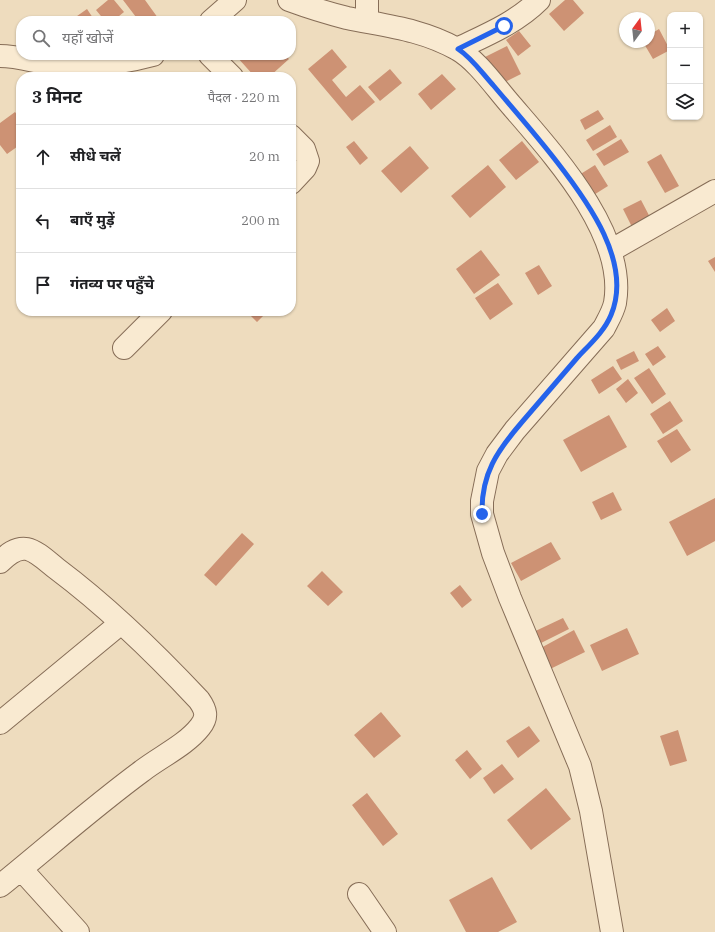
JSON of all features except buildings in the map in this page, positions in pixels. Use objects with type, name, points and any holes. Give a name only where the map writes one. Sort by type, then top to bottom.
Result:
[{"type":"street","points":[[217,16],[235,0]]},
{"type":"street","points":[[289,0],[326,13],[367,11],[458,49],[475,64],[532,130],[576,187],[598,222],[610,251],[615,267],[616,293],[615,304],[610,316],[604,328],[515,430],[497,454],[488,471],[482,501],[482,514],[491,546],[510,598],[580,766],[591,811],[612,932]]},
{"type":"street","points":[[458,49],[504,26],[524,13],[539,0]]},
{"type":"street","points":[[0,56],[16,57]]},
{"type":"street","points":[[32,60],[60,65],[80,66],[136,60]]},
{"type":"street","points":[[215,60],[227,72]]},
{"type":"street","points":[[296,141],[304,149],[308,161],[305,168],[296,178]]},
{"type":"street","points":[[610,251],[715,191]]},
{"type":"street","points":[[124,348],[156,316]]},
{"type":"street","points":[[0,562],[10,553],[17,550],[27,549],[42,557],[158,655],[200,700],[205,708],[206,717],[201,726],[193,735],[141,771],[0,886]]},
{"type":"street","points":[[0,722],[121,623]]},
{"type":"street","points":[[22,869],[78,932]]},
{"type":"street","points":[[359,894],[385,932]]},
{"type":"route","points":[[482,514],[484,485],[488,471],[497,454],[515,430],[604,328],[615,304],[616,293],[615,267],[609,245],[598,222],[576,187],[532,130],[465,53],[458,49],[504,26]]}]
